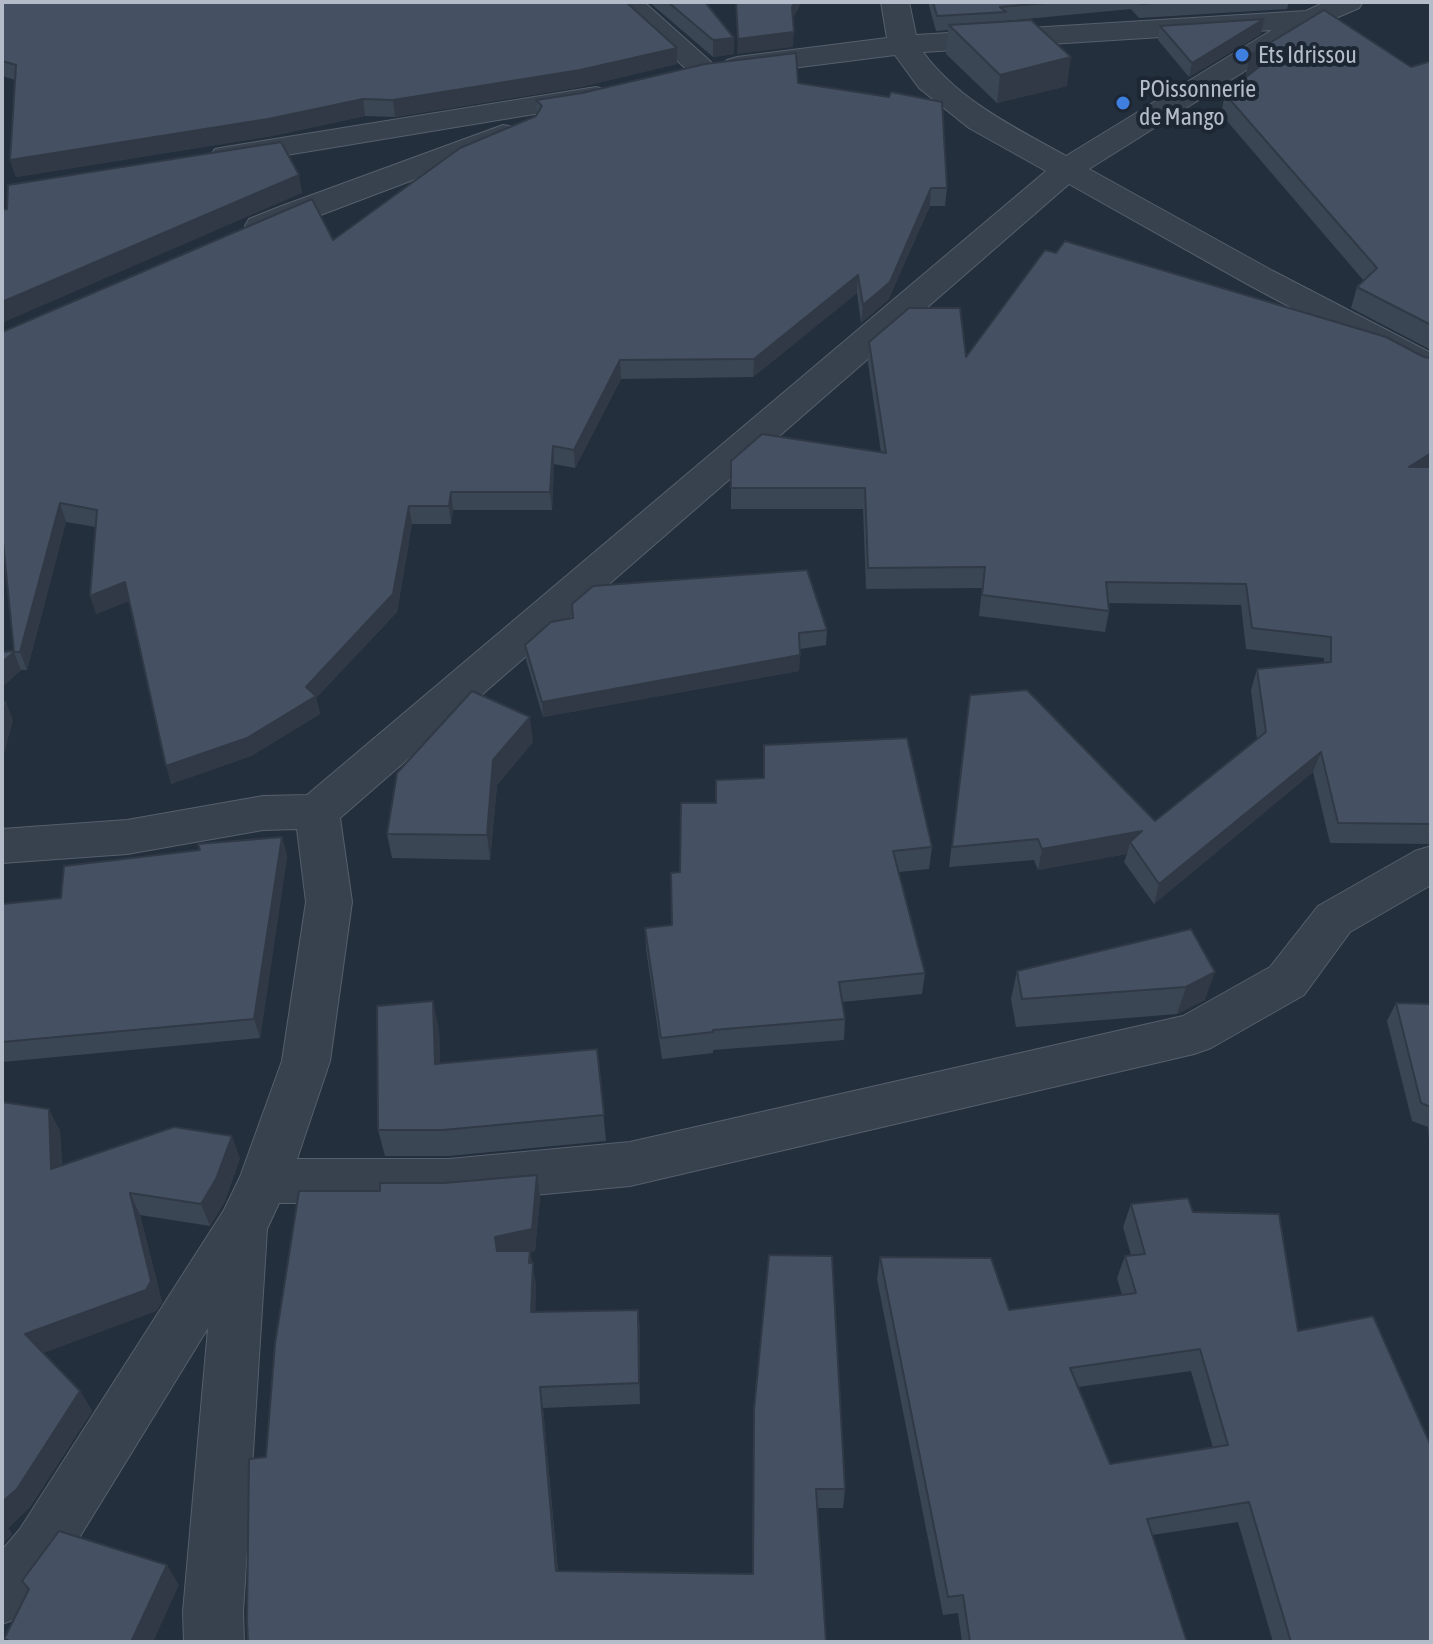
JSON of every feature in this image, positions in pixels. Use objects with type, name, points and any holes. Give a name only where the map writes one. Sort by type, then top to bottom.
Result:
[{"type":"street","points":[[627,2],[705,70]]},
{"type":"street","points":[[895,2],[903,45],[930,82],[980,121],[1261,278],[1431,367]]},
{"type":"street","points":[[2,846],[127,837],[263,813],[317,812],[1068,168],[1311,19],[1349,2]]},
{"type":"street","points":[[675,77],[705,70],[903,45],[1311,19]]},
{"type":"street","points":[[190,162],[582,99],[628,88]]},
{"type":"street","points":[[235,238],[320,200],[461,152],[582,99]]},
{"type":"street","points":[[2,1595],[40,1549],[253,1204],[306,1061],[329,902],[317,812]]},
{"type":"street","points":[[253,1204],[630,1164],[1194,1034],[1287,981],[1334,919],[1431,863]]},
{"type":"street","points":[[214,1642],[213,1612],[253,1204]]},
{"type":"building","points":[[2,2],[626,2],[677,48],[580,70],[393,100],[363,99],[268,119],[10,160],[16,65],[2,61]]},
{"type":"building","points":[[668,2],[705,2],[734,38],[713,40]]},
{"type":"building","points":[[736,2],[795,2],[792,7],[794,32],[738,39]]},
{"type":"building","points":[[933,2],[1056,2],[1000,7],[1006,12],[937,16]]},
{"type":"building","points":[[1324,10],[1411,67],[1431,61],[1431,325],[1357,287],[1377,268],[1225,94],[1284,47],[1250,55]]},
{"type":"building","points":[[1264,19],[1192,63],[1160,26]]},
{"type":"building","points":[[1031,20],[1071,57],[1000,75],[949,25]]},
{"type":"building","points":[[796,53],[798,83],[889,97],[891,92],[942,102],[947,188],[931,188],[890,282],[863,305],[858,275],[754,359],[620,360],[574,450],[553,446],[550,492],[451,492],[449,506],[409,506],[393,594],[306,687],[316,696],[247,738],[166,766],[125,582],[90,596],[97,510],[60,503],[20,652],[14,652],[2,662],[2,652],[14,651],[2,532],[2,332],[312,199],[333,240],[460,148],[536,116],[542,106],[536,100],[582,93],[705,64]]},
{"type":"building","points":[[281,142],[299,175],[2,302],[2,210],[7,209],[8,185]]},
{"type":"building","points":[[1065,241],[1386,337],[1431,358],[1431,453],[1409,467],[1431,467],[1431,824],[1338,823],[1321,752],[1159,884],[1130,842],[1142,831],[1042,849],[1038,839],[952,847],[970,695],[1027,690],[1155,821],[1266,732],[1257,669],[1331,662],[1331,637],[1252,628],[1246,584],[1106,582],[1109,611],[982,595],[985,567],[868,568],[865,488],[731,488],[731,461],[762,434],[886,453],[869,342],[909,308],[960,308],[966,357],[1045,250],[1056,253]]},
{"type":"building","points":[[807,570],[827,630],[799,633],[800,655],[542,702],[525,645],[551,622],[573,618],[572,604],[593,586]]},
{"type":"building","points":[[472,691],[530,717],[493,760],[487,835],[387,834],[397,773]]},
{"type":"building","points":[[907,738],[932,847],[893,851],[925,973],[839,982],[845,1019],[713,1030],[661,1038],[645,928],[672,925],[671,873],[680,872],[681,803],[716,803],[716,780],[764,778],[764,745]]},
{"type":"building","points":[[282,837],[254,1019],[2,1042],[2,904],[61,898],[64,866],[200,850],[198,844]]},
{"type":"building","points":[[1191,929],[1215,972],[1186,987],[1022,999],[1017,971]]},
{"type":"building","points":[[433,1001],[435,1064],[597,1049],[604,1115],[443,1130],[378,1130],[377,1006]]},
{"type":"building","points":[[1396,1003],[1431,1004],[1431,1107],[1421,1103]]},
{"type":"building","points":[[2,1102],[49,1109],[51,1169],[174,1127],[232,1136],[216,1179],[201,1204],[130,1193],[151,1281],[146,1290],[25,1334],[80,1391],[17,1489],[2,1502]]},
{"type":"building","points":[[537,1175],[532,1229],[495,1237],[497,1251],[530,1251],[529,1263],[533,1263],[531,1312],[638,1310],[639,1383],[540,1387],[556,1571],[753,1574],[754,1410],[769,1255],[832,1256],[845,1489],[816,1489],[826,1642],[248,1642],[249,1459],[266,1457],[275,1344],[299,1191],[380,1191],[380,1183],[444,1183]]},
{"type":"building","points":[[1188,1198],[1193,1212],[1279,1214],[1298,1331],[1373,1316],[1431,1446],[1431,1642],[1291,1642],[1249,1502],[1147,1519],[1187,1642],[970,1642],[963,1595],[948,1597],[880,1257],[991,1258],[1009,1310],[1136,1293],[1125,1256],[1145,1254],[1131,1204]],"holes":[[[1200,1349],[1228,1445],[1110,1464],[1070,1368]]]},
{"type":"building","points":[[59,1531],[167,1565],[131,1642],[13,1642],[4,1639],[29,1589],[22,1581]]},
{"type":"place","name":"Ets Idrissou","points":[[1242,55]]},
{"type":"place","name":"POissonnerie de Mango","points":[[1123,103]]}]
